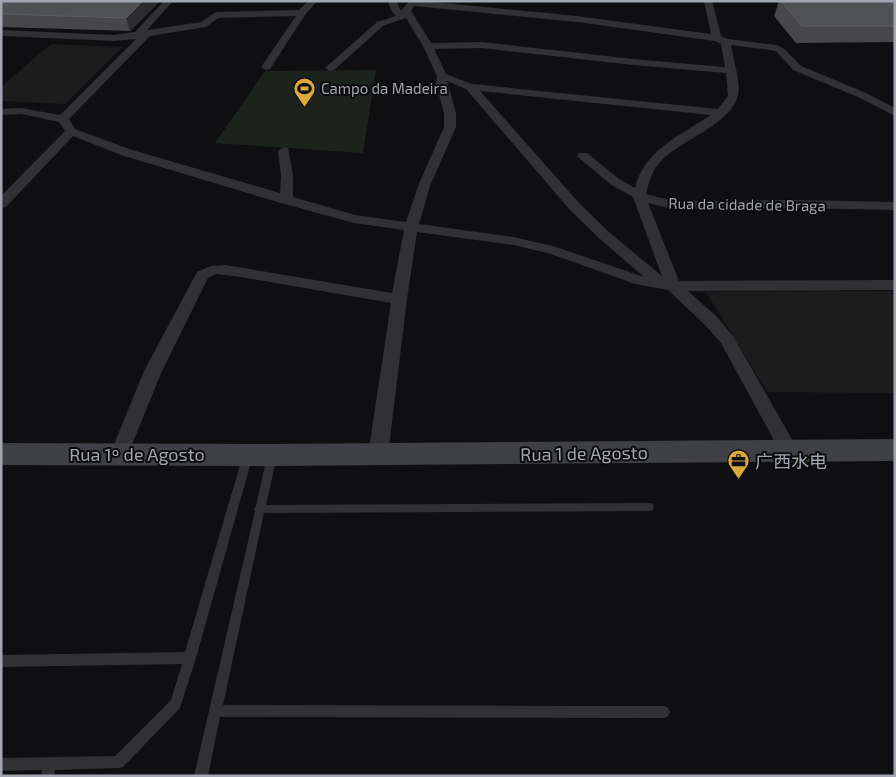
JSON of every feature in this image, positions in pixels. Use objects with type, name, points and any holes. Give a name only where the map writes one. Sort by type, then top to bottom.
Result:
[{"type":"main road","name":"Rua 1 de Agosto","points":[[260,455],[895,450]]},
{"type":"main road","name":"Rua 1º de Agosto","points":[[1,454],[260,455]]},
{"type":"street","points":[[1,204],[169,1]]},
{"type":"street","points":[[266,67],[302,12],[313,1]]},
{"type":"street","points":[[392,1],[395,10],[409,8],[577,19],[778,49],[797,68],[862,96],[895,113]]},
{"type":"street","points":[[668,285],[639,196],[642,182],[655,160],[671,145],[721,113],[734,94],[722,40],[708,1]]},
{"type":"street","points":[[1,33],[114,38],[142,35],[203,25],[208,23],[228,3]]},
{"type":"street","points":[[378,455],[410,228],[424,186],[450,127],[450,114],[442,84],[442,76],[409,8]]},
{"type":"street","points":[[330,68],[380,24],[409,8]]},
{"type":"street","points":[[216,15],[302,12]]},
{"type":"street","points":[[428,46],[482,45],[632,62],[729,70]]},
{"type":"street","points":[[442,76],[470,87],[721,113]]},
{"type":"street","points":[[470,87],[575,207],[605,236],[711,321],[727,340],[789,450]]},
{"type":"street","points":[[1,112],[21,111],[67,125],[125,152],[354,219],[514,241],[556,251],[640,281],[668,285],[895,285]]},
{"type":"street","points":[[284,151],[287,175],[286,200]]},
{"type":"street","name":"Rua da cidade de Braga","points":[[583,156],[612,182],[639,196],[656,202],[684,205],[796,204],[895,206]]},
{"type":"street","points":[[119,454],[153,371],[202,275],[208,271],[216,269],[241,272],[399,298]]},
{"type":"lane","points":[[201,776],[260,510],[260,455]]},
{"type":"lane","points":[[1,765],[49,770],[118,762],[176,704],[260,455]]},
{"type":"lane","points":[[260,510],[649,507]]},
{"type":"lane","points":[[1,661],[190,658]]},
{"type":"lane","points":[[215,711],[664,712]]},
{"type":"shaded area","points":[[51,44],[123,47],[65,104],[1,101],[1,87]]},
{"type":"shaded area","name":"Campo da Madeira","points":[[376,70],[363,153],[215,143],[265,71]]},
{"type":"shaded area","points":[[895,291],[895,393],[767,392],[706,292]]},
{"type":"building","points":[[1,1],[143,1],[126,18],[1,14]]},
{"type":"building","points":[[781,1],[895,1],[895,26],[802,26]]},
{"type":"place","name":"Campo da Madeira","points":[[305,107]]},
{"type":"place","name":"广西水电","points":[[739,480]]}]
